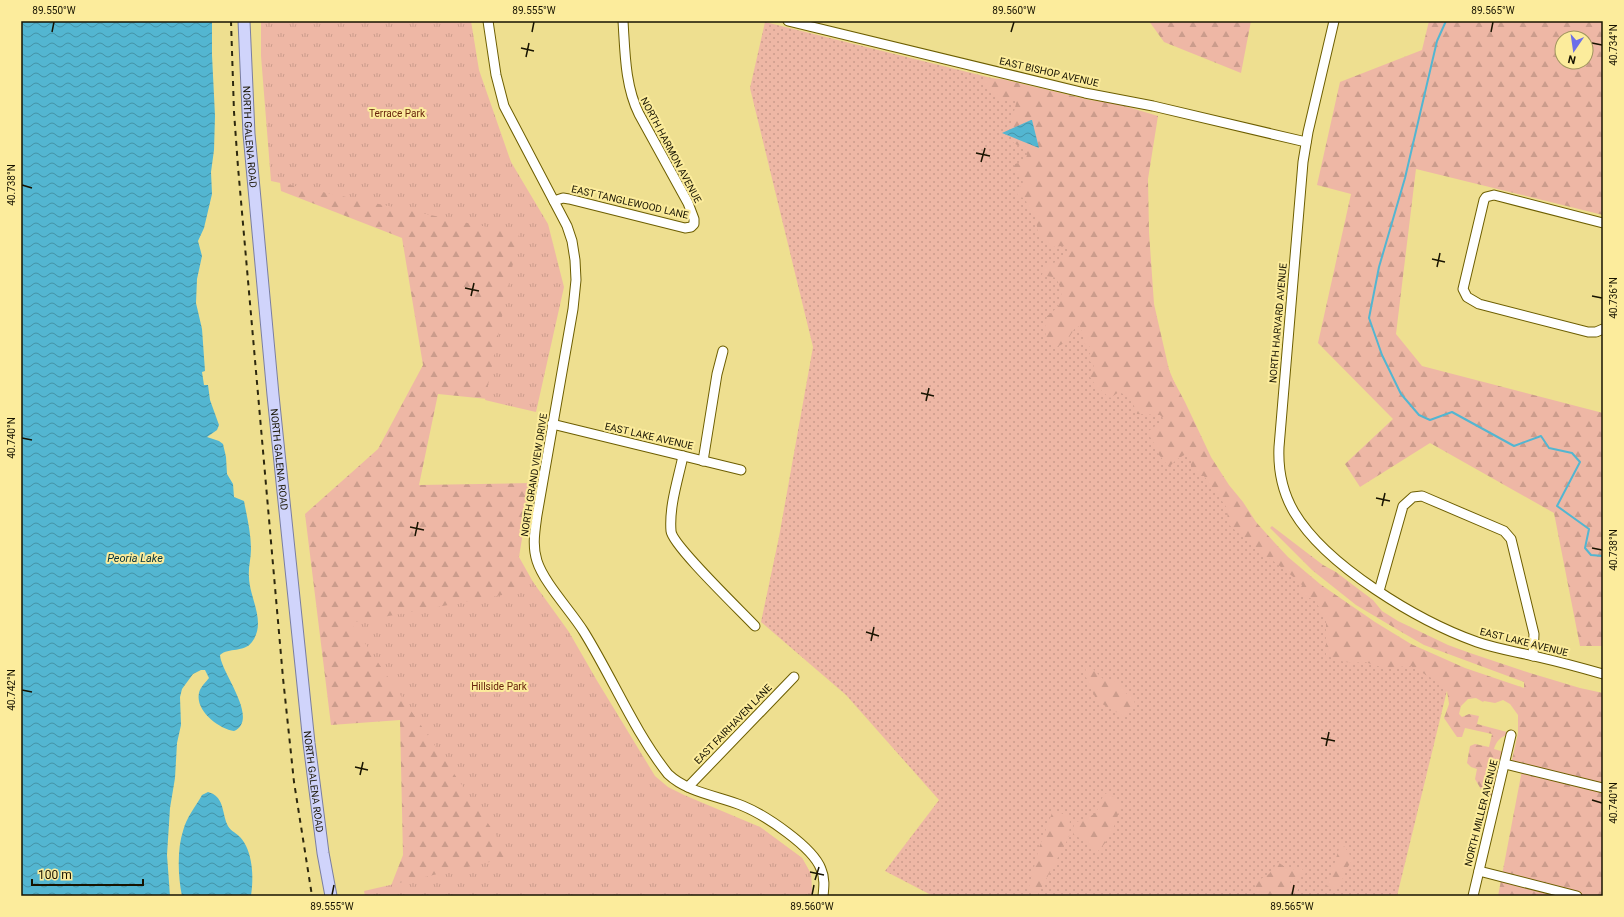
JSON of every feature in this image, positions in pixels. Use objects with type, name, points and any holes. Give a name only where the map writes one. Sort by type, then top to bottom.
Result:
[{"type":"main road","name":"NORTH GALENA ROAD","points":[[244,21],[249,134],[272,395],[309,743],[323,853],[331,896]]},
{"type":"street","name":"NORTH GRAND VIEW DRIVE","points":[[488,21],[496,75],[504,106],[554,201],[570,236],[575,255],[576,275],[573,308],[537,515],[534,544],[537,561],[545,576],[584,632],[637,726],[661,764],[673,779],[688,787],[753,811],[790,835],[814,857],[821,867],[824,878],[823,896]]},
{"type":"street","name":"NORTH HARMON AVENUE","points":[[622,21],[628,81],[632,99],[688,203],[694,217]]},
{"type":"street","name":"EAST BISHOP AVENUE","points":[[788,21],[1078,91],[1147,105],[1306,142]]},
{"type":"street","name":"NORTH HARVARD AVENUE","points":[[1334,21],[1306,142],[1280,426],[1280,467],[1284,486],[1291,506],[1306,528],[1335,557],[1379,591]]},
{"type":"street","points":[[1603,223],[1496,195],[1490,195],[1485,198],[1464,286],[1466,296],[1471,301],[1479,304],[1584,331],[1596,332],[1603,329]]},
{"type":"street","name":"EAST TANGLEWOOD LANE","points":[[554,201],[563,198],[570,199],[685,228],[690,228],[694,225],[694,217]]},
{"type":"street","points":[[704,461],[717,374],[723,352]]},
{"type":"street","name":"EAST LAKE AVENUE","points":[[552,424],[740,470]]},
{"type":"street","points":[[683,456],[673,498],[671,532],[684,552],[756,626]]},
{"type":"street","points":[[1379,591],[1403,506],[1411,498],[1416,496],[1422,496],[1437,502],[1506,533],[1511,539],[1534,634],[1533,656]]},
{"type":"street","name":"EAST LAKE AVENUE","points":[[1379,591],[1420,616],[1463,636],[1495,647],[1603,674]]},
{"type":"street","name":"EAST FAIRHAVEN LANE","points":[[688,787],[794,677]]},
{"type":"street","name":"NORTH MILLER AVENUE","points":[[1472,896],[1511,735]]},
{"type":"street","points":[[1505,764],[1603,788]]},
{"type":"street","points":[[1478,871],[1577,896]]},
{"type":"green space","name":"Terrace Park","points":[[261,21],[471,21],[479,70],[511,162],[548,224],[564,287],[536,412],[485,400],[519,234],[271,181],[261,56]]},
{"type":"green space","points":[[330,21],[527,242],[518,402],[438,394],[419,485],[531,483],[519,557],[653,795],[760,827],[802,858],[811,874],[812,895],[387,896],[403,855],[400,720],[331,725],[305,514],[378,449],[423,365],[402,238],[281,191],[263,36]]},
{"type":"green space","points":[[1149,21],[1251,21],[1241,73],[1164,42]]},
{"type":"green space","points":[[1429,21],[1603,21],[1603,215],[1416,169],[1396,334],[1422,366],[1603,413],[1603,646],[1580,646],[1554,513],[1430,443],[1360,487],[1345,464],[1393,419],[1318,343],[1351,194],[1317,185],[1340,82],[1422,50]]},
{"type":"green space","points":[[765,22],[1154,118],[1134,215],[1139,297],[1215,481],[1318,591],[1452,670],[1397,896],[933,896],[885,871],[939,800],[846,695],[761,622],[779,537],[813,347],[750,88]]},
{"type":"green space","points":[[987,78],[1002,79],[1090,100],[1118,104],[1158,116],[1148,179],[1149,232],[1154,304],[1170,374],[1211,457],[1229,485],[1243,502],[1256,522],[1288,557],[1320,584],[1375,622],[1411,644],[1465,668],[1524,688],[1524,682],[1424,645],[1356,605],[1312,570],[1270,528],[1272,526],[1323,565],[1336,572],[1373,600],[1382,611],[1398,621],[1448,645],[1470,653],[1530,673],[1580,688],[1603,693],[1603,896],[1498,896],[1523,765],[1516,764],[1512,760],[1518,733],[1518,715],[1510,704],[1503,700],[1495,703],[1483,702],[1476,698],[1468,699],[1461,706],[1459,714],[1462,717],[1469,714],[1479,716],[1477,724],[1507,732],[1507,735],[1499,740],[1494,749],[1504,752],[1495,795],[1485,796],[1475,779],[1477,769],[1471,767],[1467,763],[1470,746],[1475,744],[1489,747],[1492,734],[1465,728],[1462,737],[1457,737],[1444,718],[1449,704],[1447,691],[1443,685],[1411,666],[1384,668],[1365,662],[1351,663],[1336,660],[1326,655],[1326,620],[1315,600],[1301,595],[1297,590],[1302,586],[1301,583],[1266,557],[1228,524],[1227,508],[1204,476],[1198,476],[1191,467],[1191,458],[1186,454],[1176,460],[1169,467],[1155,450],[1155,445],[1147,432],[1161,422],[1163,418],[1160,415],[1137,414],[1131,398],[1119,392],[1110,398],[1096,386],[1090,377],[1091,369],[1094,366],[1087,358],[1091,352],[1090,347],[1085,344],[1080,326],[1075,328],[1066,342],[1055,348],[1046,340],[1045,327],[1047,316],[1059,304],[1061,299],[1061,290],[1056,278],[1042,275],[1044,266],[1062,260],[1069,251],[1068,247],[1053,247],[1038,233],[1035,215],[1028,207],[1025,198],[1018,197],[1016,189],[1021,186],[1023,182],[1013,170],[1015,164],[1025,161],[1027,155],[1025,146],[1017,145],[1013,142],[1011,123],[1017,100],[1001,100],[995,92],[981,84]]},
{"type":"green space","name":"Hillside Park","points":[[533,582],[569,632],[655,776],[668,787],[684,795],[760,827],[802,858],[811,874],[812,896],[365,896],[364,891],[511,857],[351,623],[513,593]]},
{"type":"green space","points":[[1086,667],[1092,668],[1104,680],[1113,680],[1123,686],[1124,692],[1134,698],[1135,705],[1125,717],[1097,701],[1085,675]]},
{"type":"green space","points":[[1107,793],[1121,804],[1106,842],[1097,852],[1086,842],[1073,834],[1074,823],[1094,814],[1099,807],[1103,795]]},
{"type":"green space","points":[[1052,813],[1061,813],[1070,818],[1069,837],[1037,896],[1032,896],[1029,887],[1039,848]]},
{"type":"green space","points":[[1341,842],[1349,853],[1352,861],[1338,888],[1327,888]]},
{"type":"green space","points":[[1278,862],[1289,870],[1301,868],[1306,873],[1291,880],[1289,886],[1299,887],[1297,892],[1288,895],[1271,897],[1266,896],[1257,891],[1254,883],[1269,874]]},
{"type":"water","name":"Peoria Lake","points":[[21,21],[212,21],[215,116],[214,150],[211,172],[212,194],[204,228],[198,241],[202,256],[197,279],[196,303],[202,329],[205,371],[202,372],[204,385],[208,385],[210,400],[219,425],[217,430],[207,437],[223,444],[226,457],[227,474],[233,484],[234,497],[244,501],[251,543],[249,574],[250,585],[258,618],[258,626],[256,634],[249,645],[245,648],[228,651],[220,655],[241,706],[243,717],[241,725],[234,731],[228,730],[215,723],[204,712],[201,706],[199,693],[209,678],[205,670],[201,670],[193,674],[182,689],[180,697],[181,725],[177,743],[175,778],[170,808],[167,855],[170,896],[21,896]]},
{"type":"water","points":[[1031,120],[1039,148],[1002,133]]},
{"type":"water","points":[[208,792],[217,797],[220,801],[228,826],[240,837],[248,850],[252,865],[251,896],[182,896],[179,863],[181,838],[184,826],[202,795]]},
{"type":"waterway","points":[[1446,21],[1437,41],[1405,178],[1379,267],[1369,318],[1382,355],[1401,394],[1419,415],[1430,420],[1452,412],[1514,446],[1541,436],[1549,448],[1572,453],[1580,462],[1557,506],[1589,529],[1585,548],[1591,555],[1603,556]]},
{"type":"railway","points":[[231,21],[234,112],[238,167],[283,678],[294,782],[312,896]]}]
